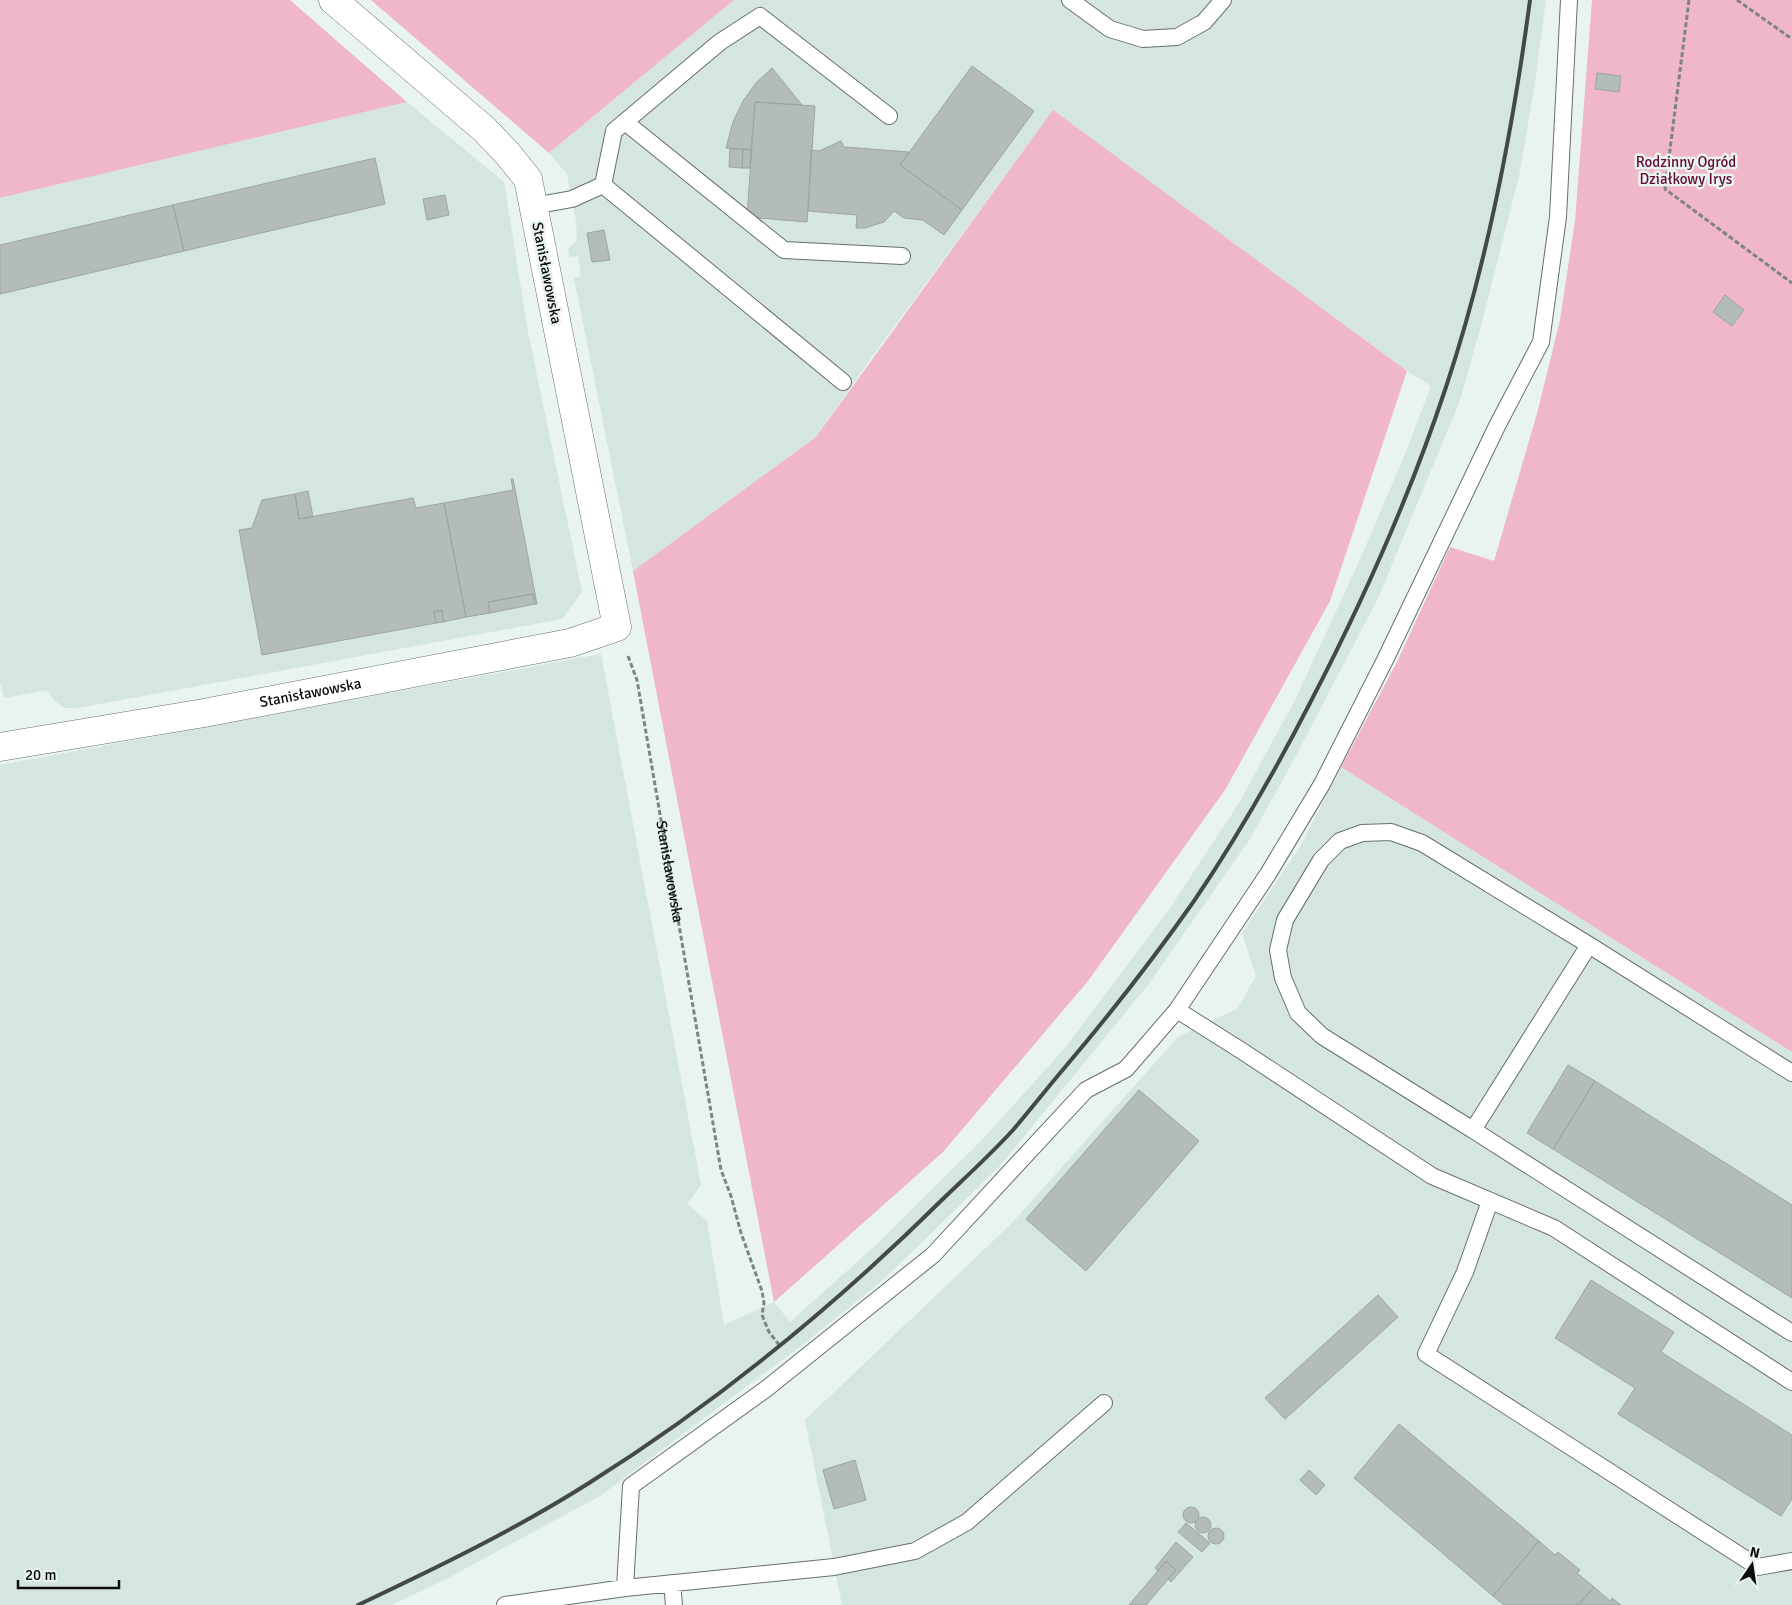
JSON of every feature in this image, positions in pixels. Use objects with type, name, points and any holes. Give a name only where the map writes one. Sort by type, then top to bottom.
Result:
[{"type":"street","name":"Stanisławowska","points":[[0,747],[204,713],[560,645],[617,628],[528,179],[484,129],[333,0]]},
{"type":"lane","points":[[1070,0],[1110,28],[1143,39],[1176,37],[1204,22],[1223,0]]},
{"type":"lane","points":[[625,1588],[631,1486],[766,1389],[933,1254],[1086,1090],[1126,1069],[1177,1010],[1268,874],[1322,784],[1385,660],[1497,426],[1541,342],[1558,217],[1569,0]]},
{"type":"lane","points":[[602,185],[614,131],[720,42],[760,16],[889,116]]},
{"type":"lane","points":[[625,122],[784,250],[902,256]]},
{"type":"lane","points":[[534,206],[572,198],[602,185]]},
{"type":"lane","points":[[602,185],[843,382]]},
{"type":"lane","points":[[1792,1073],[1589,945],[1422,843],[1391,832],[1362,832],[1340,841],[1321,860],[1285,920],[1278,950],[1283,978],[1298,1013],[1322,1036],[1792,1333]]},
{"type":"lane","points":[[1473,1130],[1589,945]]},
{"type":"lane","points":[[1177,1010],[1432,1176],[1554,1228],[1792,1382]]},
{"type":"lane","points":[[1490,1201],[1465,1272],[1426,1354],[1758,1567],[1792,1561]]},
{"type":"lane","points":[[505,1605],[625,1588],[834,1567],[915,1550],[968,1522],[1104,1402]]},
{"type":"lane","points":[[672,1583],[674,1605]]},
{"type":"path","points":[[1689,0],[1665,189],[1792,283]]},
{"type":"path","points":[[1737,0],[1792,39]]},
{"type":"path","name":"Stanisławowska","points":[[617,628],[638,680],[721,1170],[731,1196],[741,1234],[762,1291],[764,1303],[762,1315],[769,1332]]},
{"type":"shaded area","points":[[734,0],[1546,0],[1534,89],[1519,176],[1482,322],[1459,403],[1379,596],[1298,752],[1250,839],[1148,985],[999,1167],[882,1281],[806,1342],[600,1496],[446,1579],[392,1605],[0,1605],[0,765],[601,654],[701,1185],[687,1204],[707,1221],[724,1325],[774,1302],[790,1322],[877,1244],[980,1142],[1064,1049],[1168,911],[1239,803],[1296,698],[1362,555],[1405,454],[1431,386],[1407,371],[1053,111],[879,347],[816,437],[633,571],[574,278],[581,276],[578,256],[570,257],[568,249],[577,241],[576,221],[567,174],[549,153]]},
{"type":"shaded area","points":[[407,102],[504,182],[528,332],[582,592],[562,619],[78,708],[64,708],[54,700],[47,690],[4,698],[0,682],[0,198]]},
{"type":"shaded area","points":[[1341,767],[1792,1052],[1792,1605],[842,1605],[805,1420],[1012,1223],[1178,1037],[1238,1008],[1256,976],[1242,933],[1300,847]]},
{"type":"green space","points":[[0,0],[290,0],[407,102],[0,198]]},
{"type":"green space","points":[[371,0],[734,0],[549,153]]},
{"type":"green space","name":"Rodzinny Ogród Działkowy Irys","points":[[1592,0],[1792,0],[1792,1052],[1341,767],[1398,660],[1450,547],[1494,561],[1538,410],[1560,320],[1575,221]]},
{"type":"green space","points":[[1053,110],[1407,371],[1330,601],[1225,790],[1088,981],[943,1152],[774,1302],[633,571],[816,437]]},
{"type":"building","points":[[972,66],[1034,111],[962,210],[900,165]]},
{"type":"building","points":[[772,68],[802,105],[755,102],[751,150],[726,148],[733,122],[743,101],[756,83]]},
{"type":"building","points":[[1597,73],[1621,76],[1619,92],[1595,89]]},
{"type":"building","points":[[755,102],[815,106],[807,222],[747,217]]},
{"type":"building","points":[[841,141],[844,147],[909,152],[900,165],[962,210],[944,235],[923,220],[904,218],[894,211],[884,222],[865,228],[856,228],[857,215],[808,211],[811,150],[819,151]]},
{"type":"building","points":[[730,149],[743,149],[742,168],[729,167]]},
{"type":"building","points":[[743,149],[751,150],[750,168],[742,168]]},
{"type":"building","points":[[375,158],[385,204],[184,251],[173,205]]},
{"type":"building","points":[[445,195],[449,215],[427,220],[423,199]]},
{"type":"building","points":[[173,205],[184,251],[0,294],[0,245]]},
{"type":"building","points":[[604,230],[610,260],[592,262],[587,233]]},
{"type":"building","points":[[1725,295],[1744,310],[1732,326],[1713,312]]},
{"type":"building","points":[[511,479],[513,479],[537,604],[535,604],[533,594],[488,602],[490,613],[466,617],[444,503],[513,490]]},
{"type":"building","points":[[308,491],[313,517],[299,519],[295,494]]},
{"type":"building","points":[[295,494],[299,519],[413,498],[416,508],[444,503],[466,617],[443,622],[442,610],[434,612],[436,623],[262,655],[239,530],[252,528],[262,500]]},
{"type":"building","points":[[533,594],[535,604],[490,613],[488,602]]},
{"type":"building","points":[[442,610],[443,622],[436,623],[434,612]]},
{"type":"building","points":[[1568,1065],[1595,1081],[1553,1149],[1527,1133]]},
{"type":"building","points":[[1595,1081],[1792,1205],[1792,1298],[1553,1149]]},
{"type":"building","points":[[1139,1090],[1199,1141],[1086,1271],[1026,1219]]},
{"type":"building","points":[[1591,1280],[1674,1332],[1661,1352],[1792,1435],[1792,1499],[1781,1516],[1618,1414],[1635,1388],[1555,1338]]},
{"type":"building","points":[[1378,1295],[1398,1317],[1285,1419],[1265,1398]]},
{"type":"building","points":[[1399,1424],[1539,1541],[1493,1596],[1354,1478]]},
{"type":"building","points":[[855,1460],[866,1500],[834,1509],[823,1470]]},
{"type":"building","points":[[1309,1470],[1325,1485],[1316,1495],[1300,1480]]},
{"type":"building","points":[[1191,1507],[1199,1515],[1191,1523],[1183,1515]]},
{"type":"building","points":[[1203,1517],[1211,1525],[1203,1533],[1195,1525]]},
{"type":"building","points":[[1186,1523],[1210,1543],[1202,1552],[1178,1532]]},
{"type":"building","points":[[1216,1528],[1224,1536],[1216,1544],[1208,1536]]},
{"type":"building","points":[[1539,1541],[1555,1555],[1558,1552],[1580,1570],[1577,1573],[1594,1587],[1578,1605],[1504,1605],[1493,1596]]},
{"type":"building","points":[[1176,1542],[1193,1557],[1171,1582],[1168,1579],[1176,1570],[1166,1561],[1158,1571],[1155,1568]]},
{"type":"building","points":[[1166,1561],[1176,1570],[1146,1605],[1129,1605]]},
{"type":"building","points":[[1594,1587],[1610,1601],[1612,1598],[1621,1605],[1578,1605]]},
{"type":"railway","points":[[358,1605],[446,1563],[589,1483],[684,1419],[775,1350],[905,1236],[1013,1130],[1116,1006],[1179,922],[1240,829],[1297,728],[1330,665],[1367,587],[1417,468],[1461,340],[1486,244],[1507,146],[1530,0]]}]
